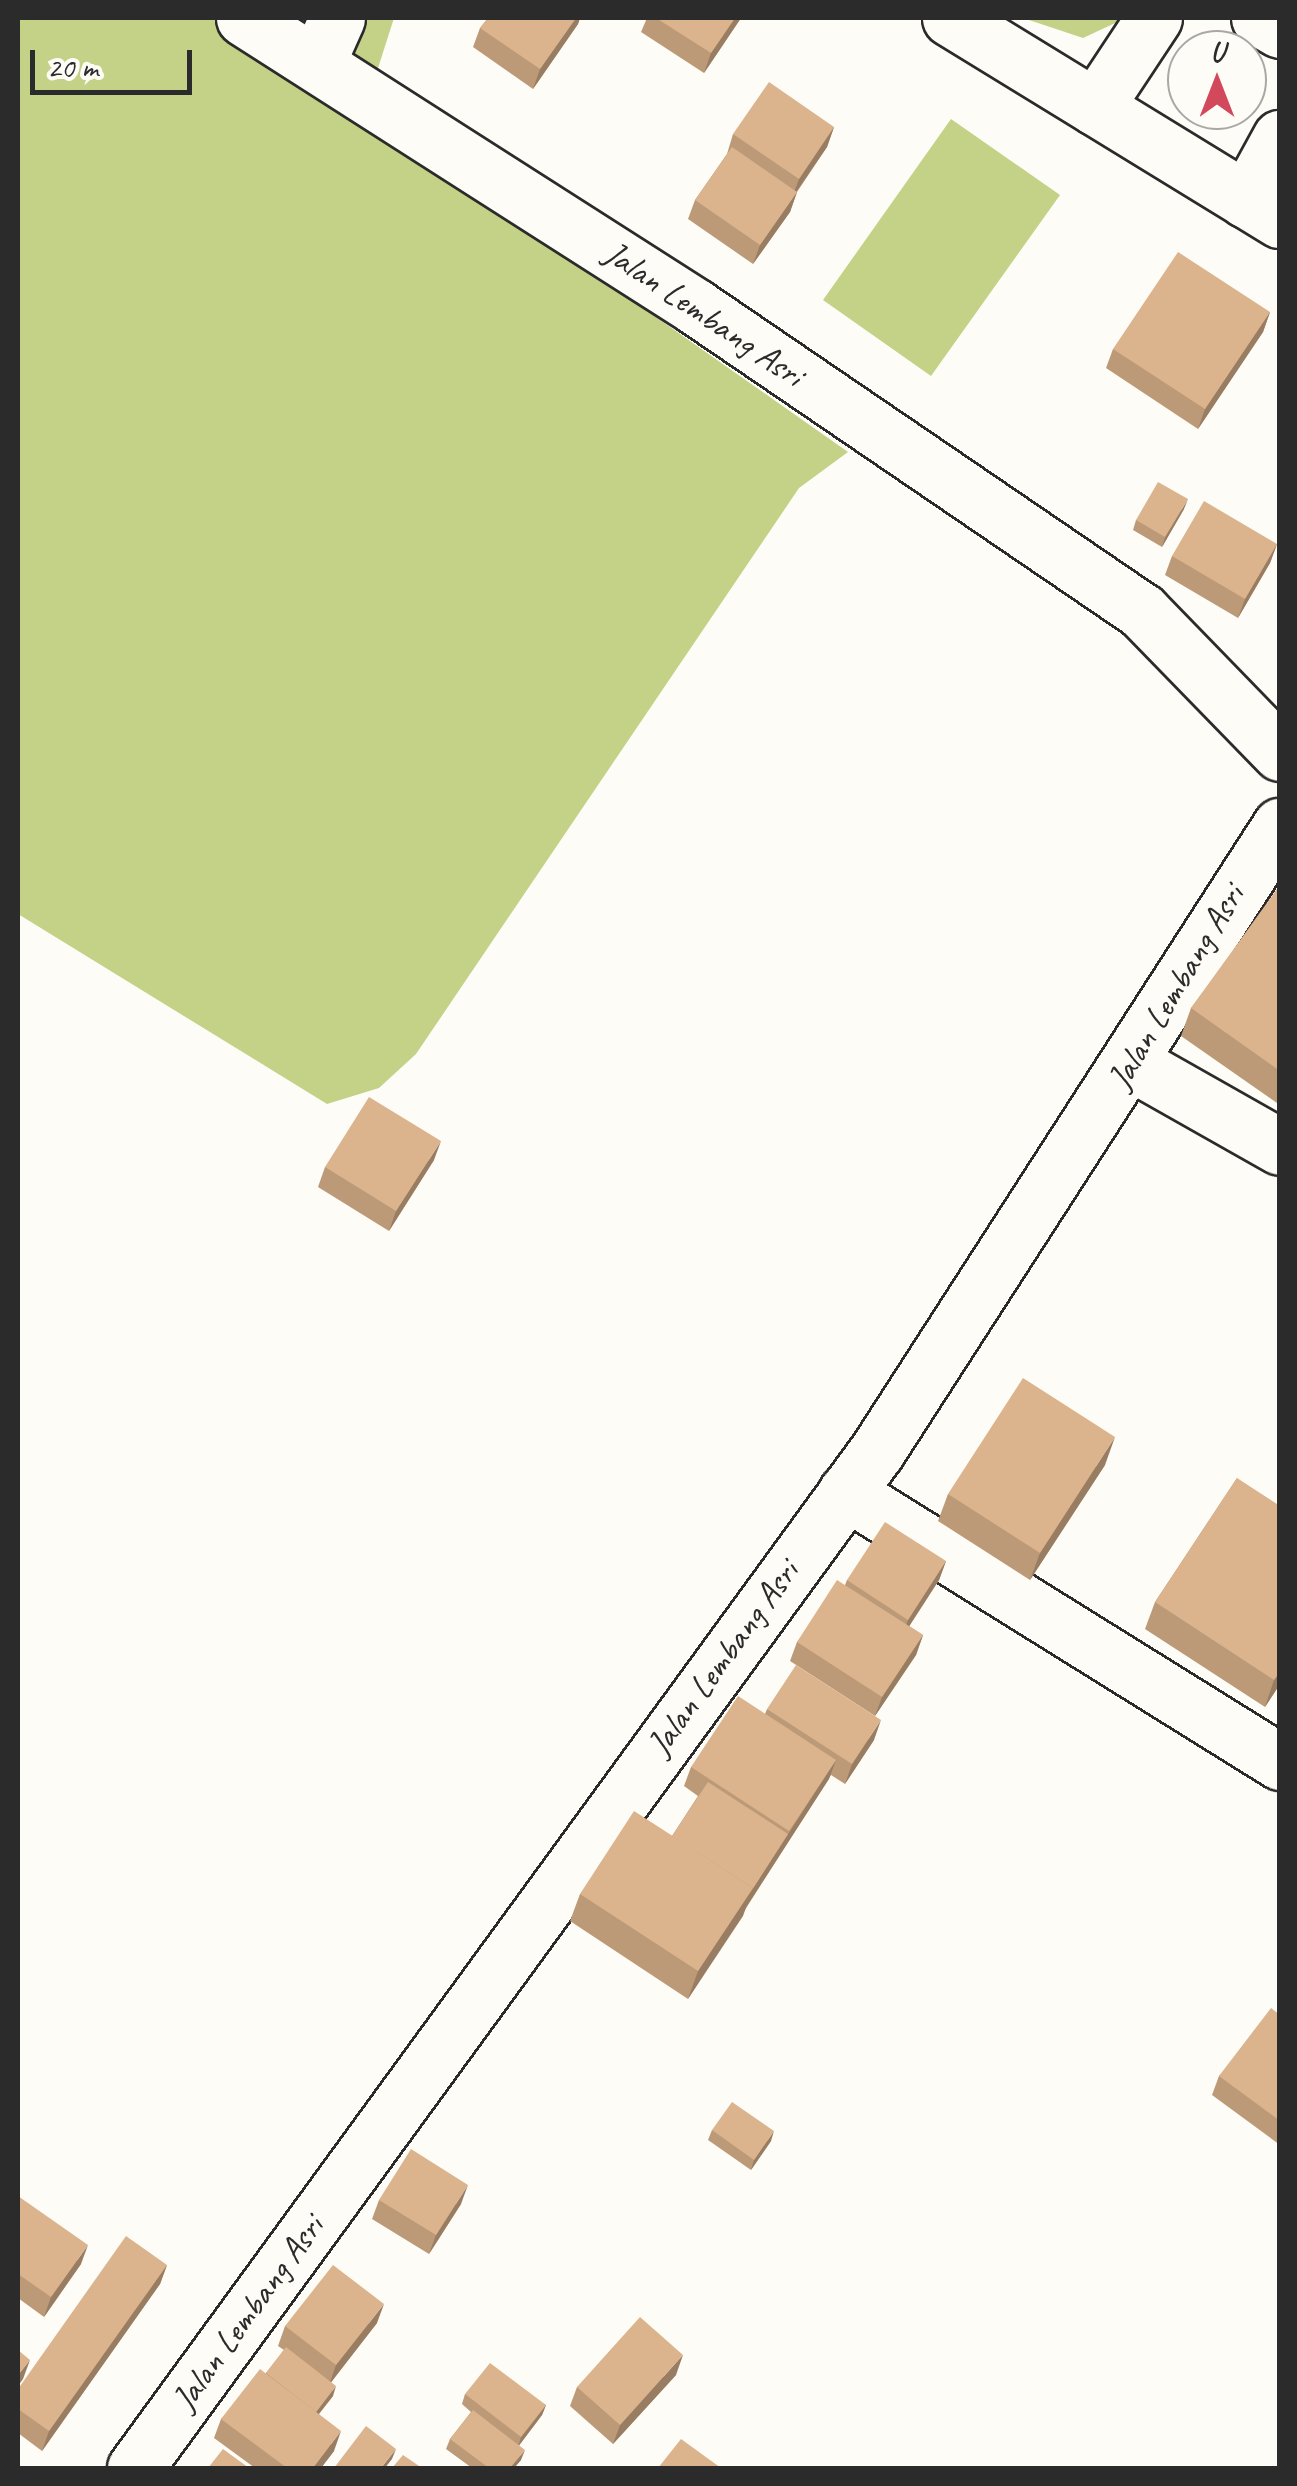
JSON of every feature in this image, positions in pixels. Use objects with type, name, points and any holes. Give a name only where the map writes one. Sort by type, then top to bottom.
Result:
[{"type":"street","name":"Jalan Lembang Asri","points":[[244,18],[327,40],[696,308],[1142,611],[1280,753]]},
{"type":"street","points":[[950,18],[1263,210],[1280,138]]},
{"type":"street","points":[[1095,107],[1154,18]]},
{"type":"street","points":[[1259,18],[1280,30]]},
{"type":"street","name":"Jalan Lembang Asri","points":[[135,2468],[846,1492],[1130,1062],[1215,917],[1280,826]]},
{"type":"street","points":[[1130,1062],[1280,1148]]},
{"type":"street","points":[[846,1492],[1280,1762]]},
{"type":"green space","points":[[18,18],[394,18],[364,112],[848,452],[799,488],[416,1054],[379,1088],[327,1104],[18,914]]},
{"type":"green space","points":[[1023,18],[1126,18],[1083,38]]},
{"type":"green space","points":[[951,119],[1060,195],[931,376],[823,300]]},
{"type":"building","points":[[488,18],[576,18],[540,69],[480,28]]},
{"type":"building","points":[[656,18],[735,18],[711,53]]},
{"type":"building","points":[[769,82],[834,127],[799,179],[733,134]]},
{"type":"building","points":[[732,147],[797,192],[760,245],[695,200]]},
{"type":"building","points":[[1178,252],[1270,312],[1205,409],[1113,349]]},
{"type":"building","points":[[1158,482],[1188,499],[1165,537],[1136,520]]},
{"type":"building","points":[[1204,501],[1277,544],[1245,599],[1172,556]]},
{"type":"building","points":[[1277,889],[1280,891],[1280,1071],[1191,1008]]},
{"type":"building","points":[[369,1097],[441,1141],[396,1211],[325,1167]]},
{"type":"building","points":[[1023,1378],[1115,1437],[1040,1553],[948,1494]]},
{"type":"building","points":[[1237,1478],[1280,1506],[1280,1672],[1274,1680],[1155,1602]]},
{"type":"building","points":[[885,1522],[946,1561],[908,1620],[847,1580]]},
{"type":"building","points":[[837,1580],[923,1635],[882,1697],[797,1642]]},
{"type":"building","points":[[796,1665],[881,1720],[852,1764],[767,1709]]},
{"type":"building","points":[[738,1696],[836,1760],[789,1831],[691,1767]]},
{"type":"building","points":[[708,1782],[788,1834],[752,1890],[672,1836]]},
{"type":"building","points":[[634,1811],[753,1888],[698,1971],[580,1894]]},
{"type":"building","points":[[1271,2008],[1280,2015],[1280,2121],[1219,2076]]},
{"type":"building","points":[[732,2102],[774,2131],[754,2160],[712,2130]]},
{"type":"building","points":[[411,2149],[468,2185],[436,2235],[379,2200]]},
{"type":"building","points":[[18,2196],[88,2245],[51,2297],[18,2274]]},
{"type":"building","points":[[126,2236],[167,2265],[49,2431],[18,2409],[18,2389]]},
{"type":"building","points":[[333,2265],[384,2304],[336,2365],[285,2326]]},
{"type":"building","points":[[640,2317],[683,2355],[620,2425],[577,2387]]},
{"type":"building","points":[[286,2347],[336,2386],[316,2412],[266,2373]]},
{"type":"building","points":[[18,2350],[30,2360],[18,2375]]},
{"type":"building","points":[[490,2363],[546,2405],[521,2437],[465,2394]]},
{"type":"building","points":[[260,2369],[341,2431],[313,2468],[287,2468],[221,2419]]},
{"type":"building","points":[[473,2410],[525,2450],[510,2468],[489,2468],[450,2439]]},
{"type":"building","points":[[366,2426],[396,2449],[381,2468],[334,2468]]},
{"type":"building","points":[[681,2439],[721,2468],[658,2468]]},
{"type":"building","points":[[223,2449],[249,2468],[208,2468]]},
{"type":"building","points":[[403,2455],[422,2468],[392,2468]]}]
